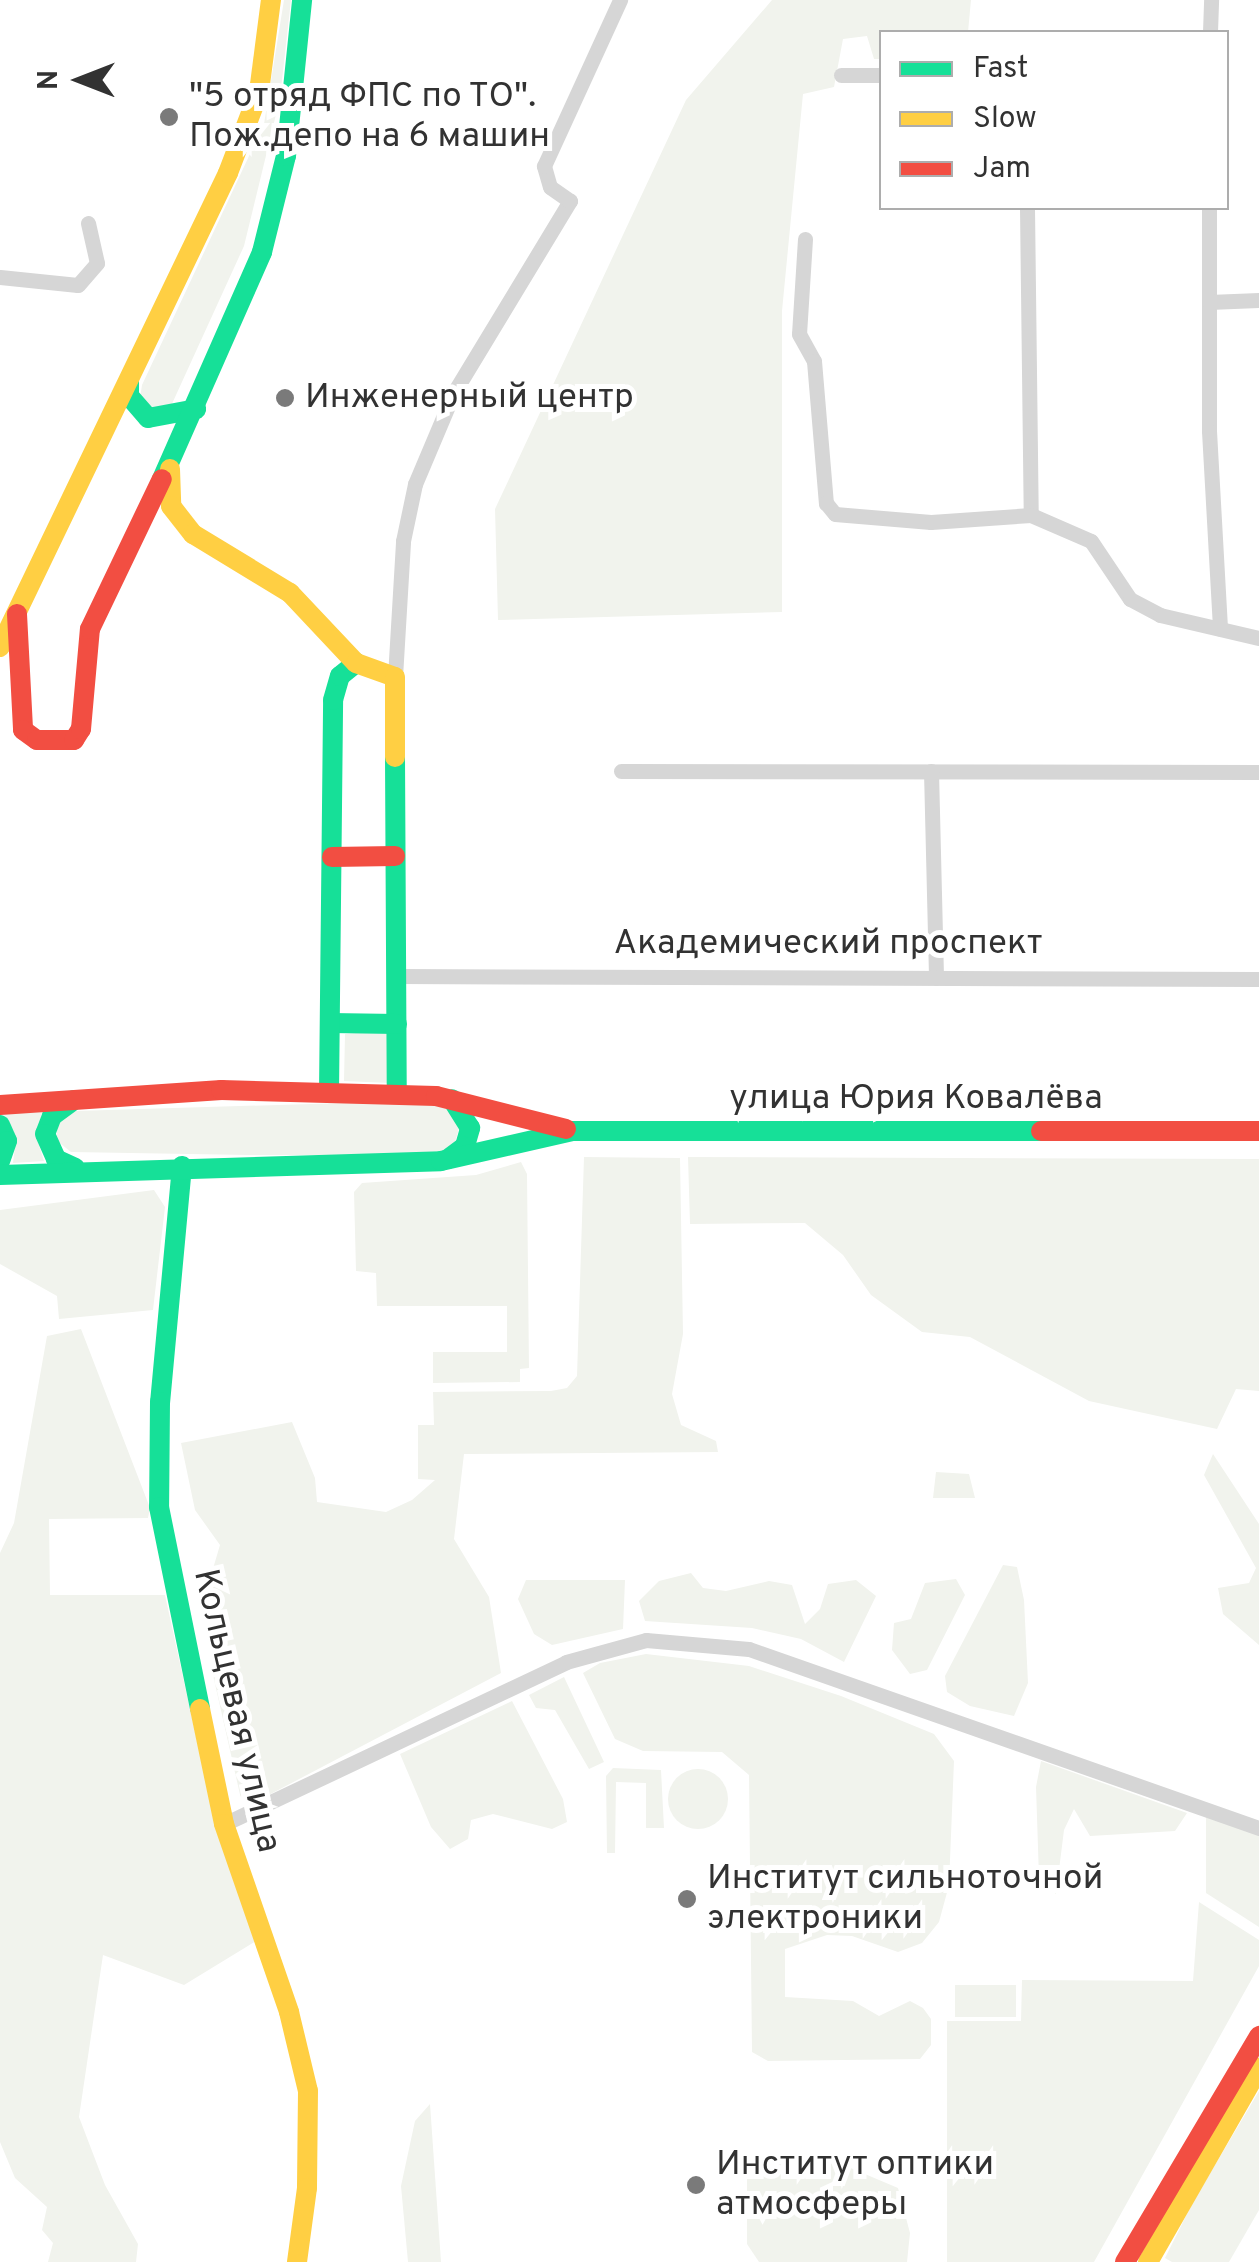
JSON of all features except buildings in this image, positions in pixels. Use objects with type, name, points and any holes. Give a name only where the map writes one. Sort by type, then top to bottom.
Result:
[{"type":"street","points":[[0,647],[241,144],[259,92],[271,0]]},
{"type":"street","points":[[17,614],[23,730],[37,740],[74,740],[81,729],[90,629],[196,409],[262,252],[288,140],[302,0]]},
{"type":"street","points":[[397,1094],[395,677],[403,541],[415,484],[453,394],[570,201],[550,187],[544,166],[620,0]]},
{"type":"street","points":[[1210,30],[1211,0]]},
{"type":"street","points":[[841,74],[879,75]]},
{"type":"street","points":[[1028,210],[1031,515]]},
{"type":"street","points":[[1209,210],[1220,629]]},
{"type":"street","points":[[0,277],[78,285],[97,263],[88,223]]},
{"type":"street","points":[[805,239],[800,334],[814,362],[826,503],[835,514],[871,519],[1031,515],[1091,541],[1130,599],[1160,615],[1259,638]]},
{"type":"street","points":[[1209,302],[1259,300]]},
{"type":"street","points":[[129,379],[130,396],[148,418],[196,409]]},
{"type":"street","points":[[172,456],[168,493],[180,522],[290,593],[356,663],[395,677]]},
{"type":"street","points":[[329,1093],[333,700],[340,676],[356,663]]},
{"type":"street","points":[[932,771],[936,978]]},
{"type":"street","points":[[621,772],[1259,772]]},
{"type":"street","points":[[332,857],[395,856]]},
{"type":"street","name":"Академический проспект","points":[[396,976],[1259,979]]},
{"type":"street","points":[[330,1023],[398,1024]]},
{"type":"street","name":"улица Юрия Ковалёва","points":[[0,1105],[221,1090],[397,1094],[449,1098],[573,1131]]},
{"type":"street","points":[[441,1161],[458,1153],[470,1128],[464,1110],[449,1098]]},
{"type":"street","points":[[75,1100],[52,1116],[45,1134],[56,1159],[77,1169]]},
{"type":"street","points":[[0,1126],[7,1141],[0,1161]]},
{"type":"street","name":"улица Юрия Ковалёва","points":[[0,1176],[77,1169],[441,1161],[573,1131],[1259,1132]]},
{"type":"street","name":"Кольцевая улица","points":[[182,1166],[160,1402],[159,1507],[224,1824],[289,2012],[308,2091],[308,2188],[297,2262]]},
{"type":"street","points":[[224,1824],[566,1662],[646,1640],[749,1649],[1259,1828]]},
{"type":"street","points":[[1125,2262],[1259,2036]]},
{"type":"street","points":[[1148,2262],[1259,2068]]},
{"type":"shaded area","points":[[284,0],[291,0],[280,98],[244,246],[171,406],[149,409],[140,398],[142,385],[264,124]]},
{"type":"shaded area","points":[[772,0],[971,0],[968,30],[879,30],[879,59],[874,59],[867,36],[843,39],[834,87],[803,94],[782,311],[782,612],[498,620],[495,509],[686,100]]},
{"type":"shaded area","points":[[387,1030],[390,1083],[344,1081],[345,1034]]},
{"type":"shaded area","points":[[410,1101],[451,1108],[459,1129],[455,1142],[443,1151],[406,1155],[249,1155],[71,1152],[56,1140],[58,1120],[75,1111]]},
{"type":"shaded area","points":[[44,1108],[36,1136],[44,1161],[13,1163],[16,1138],[2,1111]]},
{"type":"shaded area","points":[[584,1157],[680,1158],[683,1334],[672,1394],[681,1425],[716,1441],[718,1452],[464,1454],[454,1539],[489,1597],[501,1673],[263,1798],[241,1799],[213,1675],[223,1646],[209,1582],[220,1545],[195,1510],[181,1443],[292,1422],[315,1478],[317,1502],[386,1512],[412,1500],[435,1480],[418,1479],[418,1425],[434,1425],[433,1392],[551,1391],[567,1388],[577,1376]]},
{"type":"shaded area","points":[[688,1157],[1259,1159],[1259,1391],[1236,1389],[1217,1429],[1089,1401],[970,1337],[922,1332],[871,1295],[843,1255],[805,1223],[690,1224]]},
{"type":"shaded area","points":[[521,1162],[527,1174],[529,1368],[520,1369],[520,1382],[433,1383],[433,1352],[507,1352],[507,1306],[377,1306],[376,1273],[356,1271],[354,1192],[362,1183],[476,1175]]},
{"type":"shaded area","points":[[154,1190],[165,1207],[153,1310],[59,1319],[57,1296],[0,1264],[0,1210]]},
{"type":"shaded area","points":[[81,1329],[150,1508],[148,1518],[49,1519],[50,1595],[165,1595],[216,1828],[256,1941],[184,1985],[103,1955],[79,2117],[105,2185],[138,2244],[136,2262],[48,2262],[53,2243],[42,2230],[47,2207],[15,2178],[0,2142],[0,1553],[14,1523],[47,1336]]},
{"type":"shaded area","points":[[1213,1454],[1259,1524],[1259,1645],[1223,1614],[1218,1588],[1249,1583],[1256,1568],[1204,1475]]},
{"type":"shaded area","points":[[936,1472],[969,1474],[975,1498],[933,1498]]},
{"type":"shaded area","points":[[1003,1565],[1017,1567],[1024,1600],[1028,1683],[1014,1716],[970,1706],[947,1692],[945,1676]]},
{"type":"shaded area","points":[[691,1573],[703,1588],[726,1591],[769,1581],[792,1585],[805,1624],[820,1609],[828,1584],[856,1580],[876,1596],[844,1662],[801,1639],[752,1628],[645,1621],[639,1601],[659,1581]]},
{"type":"shaded area","points":[[956,1579],[965,1595],[927,1670],[910,1674],[892,1650],[894,1623],[911,1619],[925,1583]]},
{"type":"shaded area","points":[[526,1580],[625,1580],[623,1629],[552,1645],[534,1634],[518,1599]]},
{"type":"shaded area","points":[[646,1654],[749,1666],[841,1696],[934,1734],[954,1761],[949,1885],[939,1922],[922,1943],[898,1952],[852,1936],[827,1935],[785,1949],[785,1997],[853,2001],[879,2016],[910,2001],[923,2008],[931,2019],[931,2045],[920,2059],[768,2061],[752,2052],[749,1775],[722,1752],[643,1751],[615,1739],[583,1673],[600,1663]]},
{"type":"shaded area","points":[[564,1677],[604,1762],[589,1769],[555,1710],[536,1708],[529,1695]]},
{"type":"shaded area","points":[[512,1701],[563,1799],[567,1822],[552,1829],[493,1814],[471,1820],[468,1839],[450,1849],[431,1827],[400,1754]]},
{"type":"shaded area","points":[[1041,1761],[1187,1813],[1175,1831],[1090,1836],[1074,1809],[1064,1830],[1056,1894],[1039,1878],[1036,1787]]},
{"type":"shaded area","points":[[613,1768],[661,1770],[664,1828],[646,1828],[646,1783],[616,1782],[615,1853],[607,1853],[606,1776]]},
{"type":"shaded area","points":[[698,1769],[719,1778],[728,1799],[719,1820],[698,1829],[677,1820],[668,1799],[677,1778]]},
{"type":"shaded area","points":[[1206,1815],[1259,1835],[1259,1927],[1206,1893]]},
{"type":"shaded area","points":[[1199,1902],[1259,1940],[1259,1966],[1094,2262],[947,2262],[947,2021],[1021,2021],[1022,1980],[1193,1981]]},
{"type":"shaded area","points":[[955,1985],[1016,1985],[1016,2017],[955,2017]]},
{"type":"shaded area","points":[[1259,2091],[1259,2210],[1229,2262],[1172,2262],[1165,2258],[1193,2202]]},
{"type":"shaded area","points":[[430,2104],[441,2262],[408,2262],[401,2186],[415,2121]]},
{"type":"shaded area","points":[[772,2152],[813,2152],[898,2188],[910,2233],[907,2262],[759,2262],[747,2244],[747,2169]]},
{"type":"traffic: fast","points":[[162,479],[262,252],[286,156],[302,0]]},
{"type":"traffic: fast","points":[[129,381],[129,396],[148,418],[196,409]]},
{"type":"traffic: fast","points":[[329,1093],[333,700],[340,676],[356,663]]},
{"type":"traffic: fast","points":[[395,757],[397,1094]]},
{"type":"traffic: fast","points":[[330,1023],[397,1024]]},
{"type":"traffic: fast","points":[[448,1159],[465,1146],[470,1128],[452,1099]]},
{"type":"traffic: fast","points":[[74,1100],[52,1116],[45,1134],[56,1159],[75,1168]]},
{"type":"traffic: fast","points":[[0,1125],[7,1141],[0,1161]]},
{"type":"traffic: fast","points":[[0,1175],[441,1161],[573,1131],[1041,1131]]},
{"type":"traffic: fast","points":[[182,1166],[160,1402],[159,1507],[200,1709]]},
{"type":"traffic: slow","points":[[0,647],[228,173],[259,92],[271,0]]},
{"type":"traffic: slow","points":[[170,469],[171,506],[193,534],[290,593],[356,663],[395,677],[395,757]]},
{"type":"traffic: slow","points":[[200,1709],[224,1824],[289,2012],[308,2091],[307,2188],[297,2262]]},
{"type":"traffic: slow","points":[[1148,2262],[1259,2068]]},
{"type":"traffic: jam","points":[[17,614],[23,730],[37,740],[74,740],[81,729],[90,629],[162,479]]},
{"type":"traffic: jam","points":[[332,857],[395,856]]},
{"type":"traffic: jam","points":[[0,1105],[221,1090],[436,1096],[566,1129]]},
{"type":"traffic: jam","points":[[1041,1131],[1259,1131]]},
{"type":"traffic: jam","points":[[1125,2262],[1259,2036]]},
{"type":"place","name":"\"5 отряд ФПС по ТО\". Пож.депо на 6 машин","points":[[169,117]]},
{"type":"place","name":"Инженерный центр","points":[[285,398]]},
{"type":"place","name":"Институт сильноточной электроники","points":[[687,1899]]},
{"type":"place","name":"Институт оптики атмосферы","points":[[696,2185]]}]
